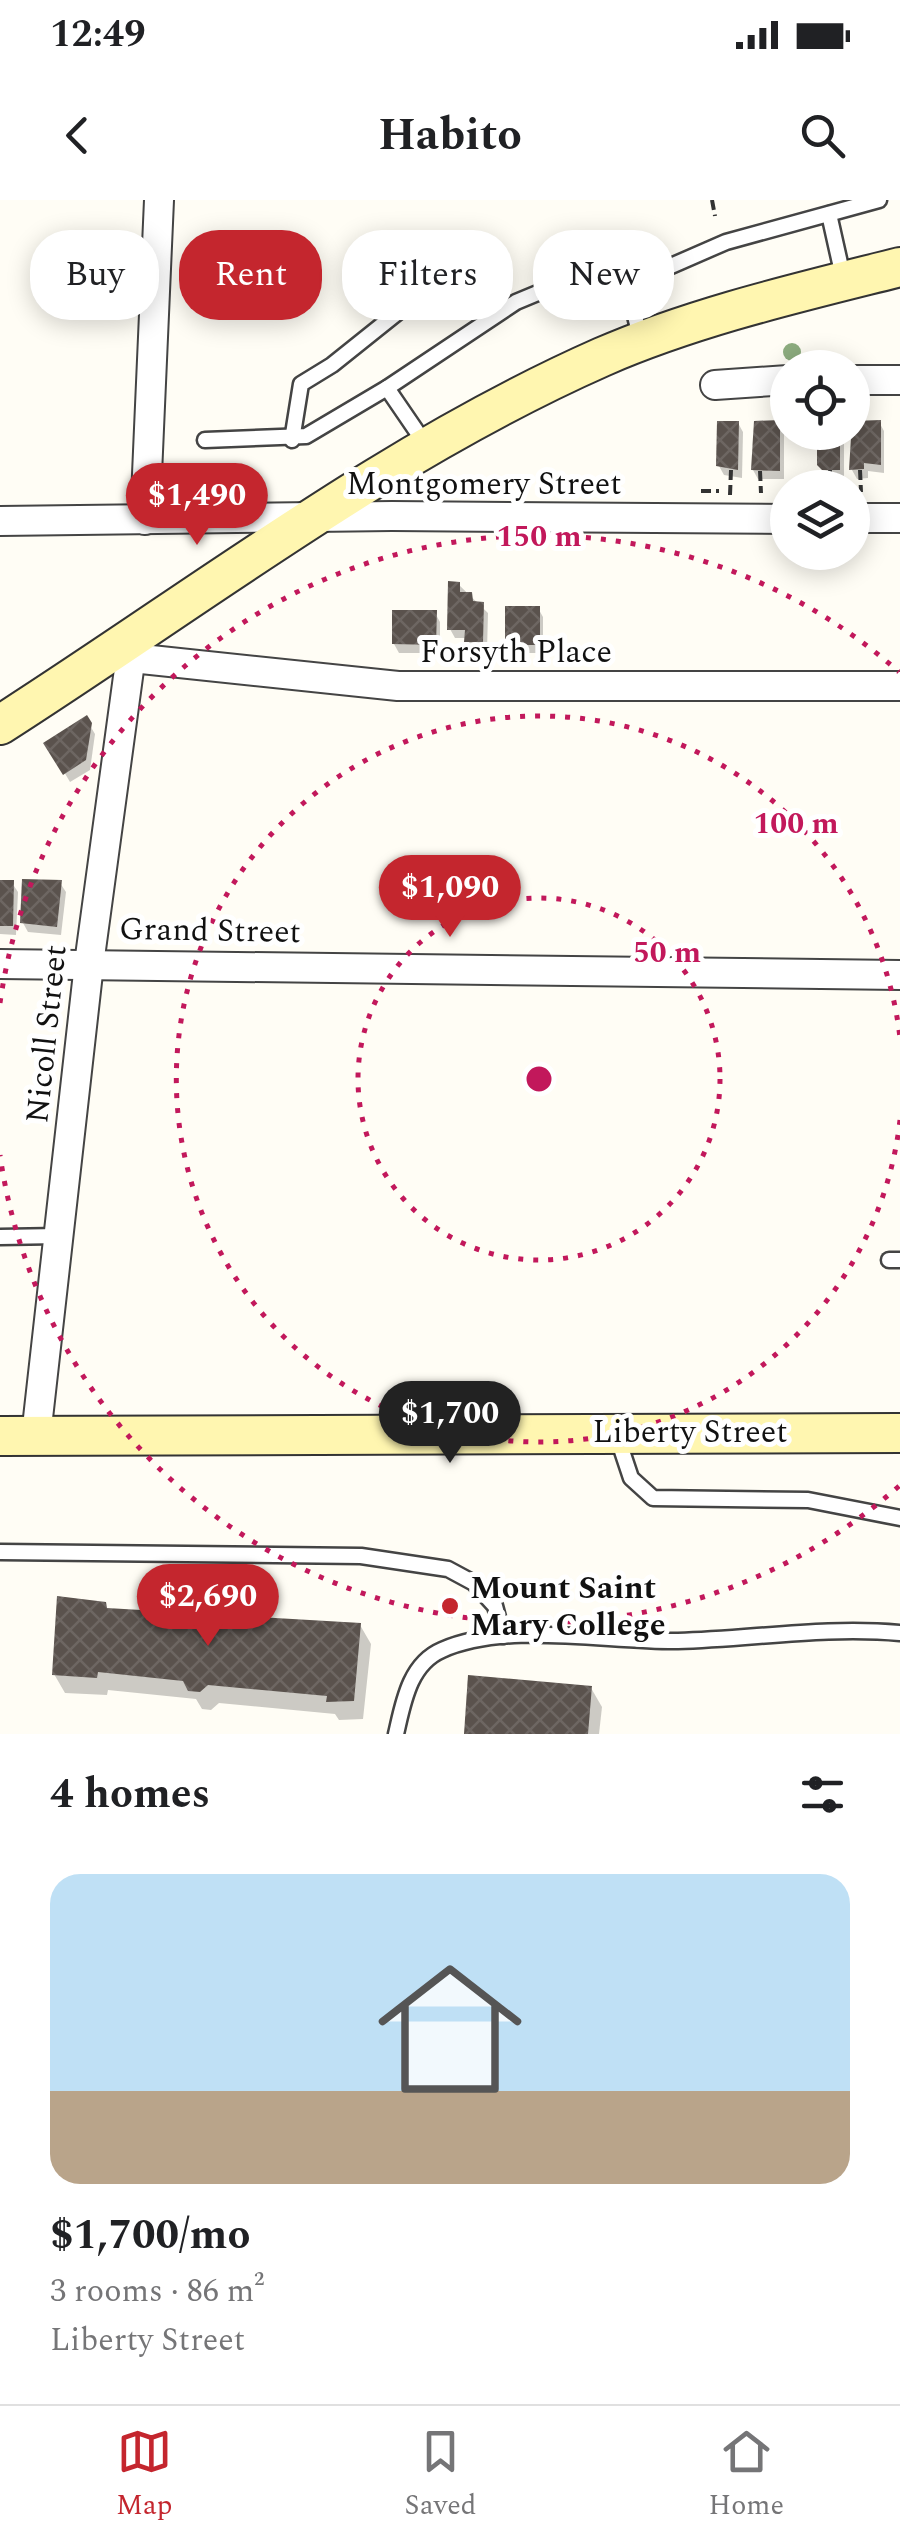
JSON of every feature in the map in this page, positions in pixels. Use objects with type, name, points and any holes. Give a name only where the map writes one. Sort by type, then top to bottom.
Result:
[{"type":"street","points":[[144,520],[160,200]]},
{"type":"street","points":[[0,726],[132,649],[314,519],[528,391],[641,343],[900,268]]},
{"type":"street","points":[[870,380],[900,380]]},
{"type":"street","points":[[715,385],[770,381]]},
{"type":"street","points":[[870,509],[900,518]]},
{"type":"street","name":"Montgomery Street","points":[[0,521],[392,516],[770,519]]},
{"type":"street","name":"Forsyth Place","points":[[132,649],[398,686],[900,686]]},
{"type":"street","name":"Nicoll Street","points":[[18,1436],[60,1236],[89,964],[132,649]]},
{"type":"street","name":"Grand Street","points":[[0,964],[900,975]]},
{"type":"street","name":"Liberty Street","points":[[18,1436],[900,1432]]},
{"type":"lane","points":[[674,265],[726,242],[880,200]]},
{"type":"lane","points":[[828,214],[844,282]]},
{"type":"lane","points":[[205,440],[292,440],[387,388],[516,302],[533,295]]},
{"type":"lane","points":[[292,440],[300,384],[332,365],[388,320]]},
{"type":"lane","points":[[636,320],[641,343]]},
{"type":"lane","points":[[387,388],[428,448]]},
{"type":"lane","points":[[0,1237],[60,1236]]},
{"type":"lane","points":[[616,1432],[632,1478],[652,1498],[808,1500],[900,1518]]},
{"type":"lane","points":[[0,1552],[361,1556],[448,1569],[474,1582],[495,1606],[503,1636]]},
{"type":"lane","points":[[396,1734],[411,1679],[428,1659],[442,1650],[503,1636],[679,1641],[854,1628],[900,1633]]},
{"type":"path","points":[[712,200],[716,216]]},
{"type":"path","points":[[730,494],[731,470]]},
{"type":"path","points":[[760,471],[761,493]]},
{"type":"building","points":[[770,420],[770,450],[780,450],[780,470],[751,470],[754,421]]},
{"type":"building","points":[[870,420],[881,420],[881,465],[864,463],[864,469],[849,470],[850,450],[870,450]]},
{"type":"building","points":[[717,421],[739,421],[738,470],[716,466]]},
{"type":"building","points":[[817,450],[840,450],[840,470],[822,470],[817,465]]},
{"type":"building","points":[[448,581],[460,582],[460,592],[472,592],[473,601],[484,602],[483,642],[464,642],[465,630],[447,630]]},
{"type":"building","points":[[505,606],[540,606],[540,645],[505,645]]},
{"type":"building","points":[[392,610],[437,610],[436,645],[392,644]]},
{"type":"building","points":[[87,715],[92,723],[86,760],[63,775],[43,743]]},
{"type":"building","points":[[22,879],[62,880],[57,927],[20,923]]},
{"type":"building","points":[[0,880],[14,880],[13,926],[0,926]]},
{"type":"building","points":[[57,1596],[106,1602],[107,1608],[361,1623],[354,1701],[326,1702],[327,1696],[208,1685],[200,1692],[188,1691],[183,1681],[98,1672],[97,1678],[52,1675]]},
{"type":"building","points":[[468,1675],[592,1686],[588,1734],[464,1734]]},
{"type":"place","name":"Mount Saint Mary College","points":[[450,1606]]}]
